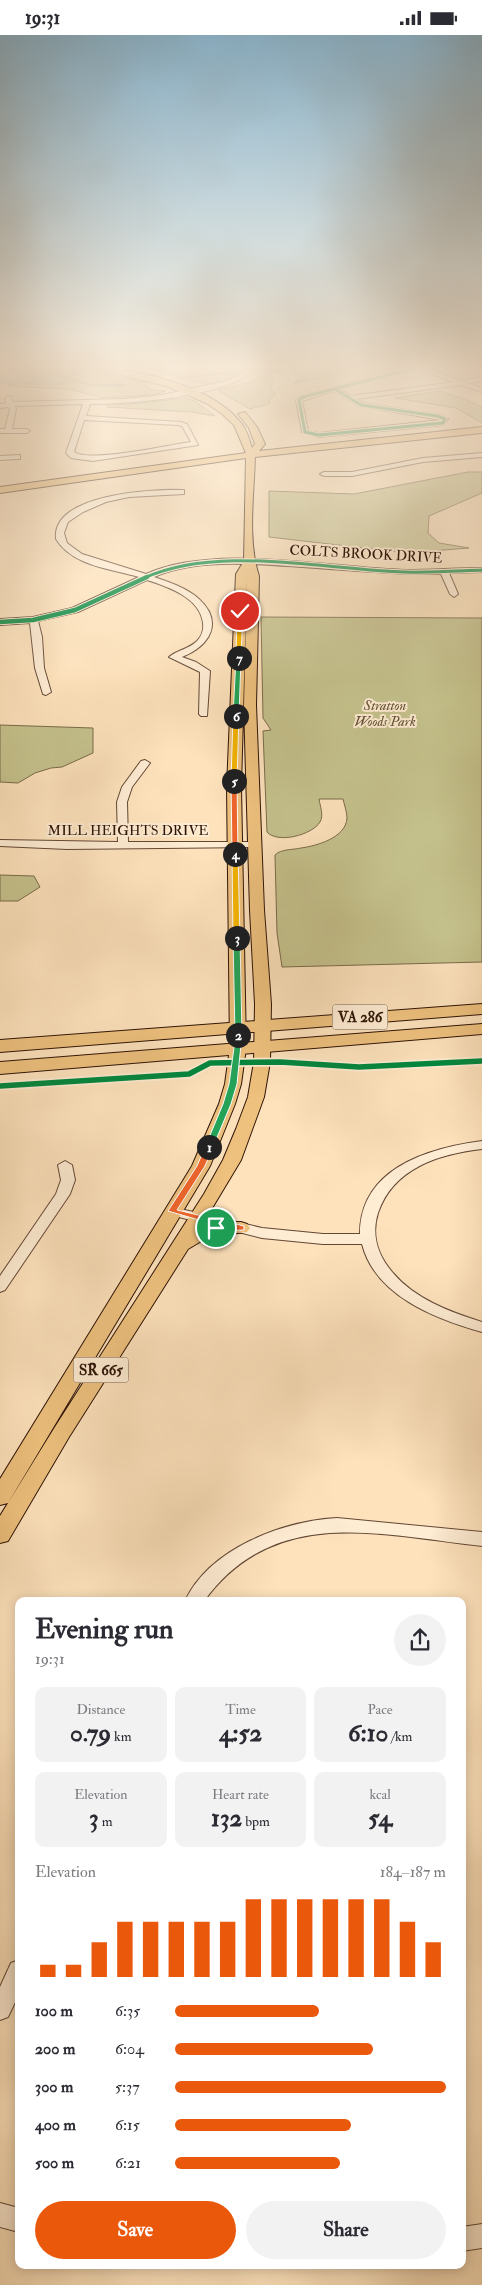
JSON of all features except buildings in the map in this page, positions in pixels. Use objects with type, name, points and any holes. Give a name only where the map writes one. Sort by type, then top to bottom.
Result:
[{"type":"highway","name":"VA 286","points":[[0,1046],[482,1009]]},
{"type":"highway","name":"VA 286","points":[[0,1068],[482,1029]]},
{"type":"main road","points":[[0,491],[132,473]]},
{"type":"main road","name":"SR 665","points":[[0,1535],[232,1160],[256,1097],[261,1069],[263,1025],[250,705],[254,576],[249,561],[250,473]]},
{"type":"main road","name":"SR 665","points":[[0,1497],[6,1473],[201,1166],[218,1127],[233,1084],[239,1027],[234,787],[241,574],[249,561]]},
{"type":"main road","points":[[178,1247],[206,1230],[241,1228]]},
{"type":"street","points":[[324,474],[357,473]]},
{"type":"street","points":[[181,492],[146,493],[105,500],[78,511],[61,526],[60,538],[74,553],[186,593],[202,605],[210,620],[207,636],[194,650],[174,657],[205,671],[204,714]]},
{"type":"street","name":"COLTS BROOK DRIVE","points":[[0,623],[33,620],[83,607],[145,577],[160,571],[187,565],[249,561],[397,571],[444,572],[482,570]]},
{"type":"street","points":[[444,572],[454,594]]},
{"type":"street","points":[[33,620],[39,642],[39,667],[45,680],[46,692]]},
{"type":"street","points":[[123,845],[122,802],[127,787],[145,763]]},
{"type":"street","name":"MILL HEIGHTS DRIVE","points":[[0,843],[256,845]]},
{"type":"street","points":[[482,1145],[456,1148],[433,1155],[413,1163],[396,1174],[383,1187],[374,1201],[368,1229],[371,1250],[381,1268],[409,1294],[449,1317],[482,1327]]},
{"type":"street","points":[[0,1287],[63,1193],[68,1180],[65,1165]]},
{"type":"street","points":[[172,1211],[241,1228],[292,1237],[368,1239]]},
{"type":"street","points":[[6,1473],[32,1481]]},
{"type":"street","points":[[197,1597],[215,1575],[237,1557],[257,1545],[304,1528],[329,1525],[357,1525],[482,1539]]},
{"type":"street","points":[[0,2010],[15,1978]]},
{"type":"street","points":[[0,2215],[15,2219]]},
{"type":"street","points":[[466,2238],[482,2236]]},
{"type":"green space","points":[[463,473],[482,473],[482,493],[429,516],[428,533],[439,543],[469,548],[407,553],[269,537],[269,491],[354,494]]},
{"type":"green space","name":"Stratton Woods Park","points":[[261,617],[482,618],[482,962],[282,967],[277,933],[275,855],[283,851],[307,847],[329,840],[342,831],[347,816],[343,799],[319,799],[322,813],[321,819],[316,827],[310,831],[286,838],[272,836],[267,832],[263,731],[271,730],[263,718]]},
{"type":"green space","points":[[0,725],[93,728],[93,753],[62,767],[35,773],[18,783],[0,782]]},
{"type":"green space","points":[[0,875],[34,876],[40,887],[18,901],[0,901]]},
{"type":"cycle path","points":[[0,622],[33,620],[75,610],[160,571],[197,564],[249,561],[406,572],[482,570]]},
{"type":"cycle path","points":[[0,1086],[189,1074],[210,1063],[280,1062],[359,1067],[482,1061]]},
{"type":"route","points":[[216,1228],[241,1228],[172,1211],[201,1166],[218,1127],[233,1084],[238,1048],[239,1008],[234,787],[240,611]]}]
